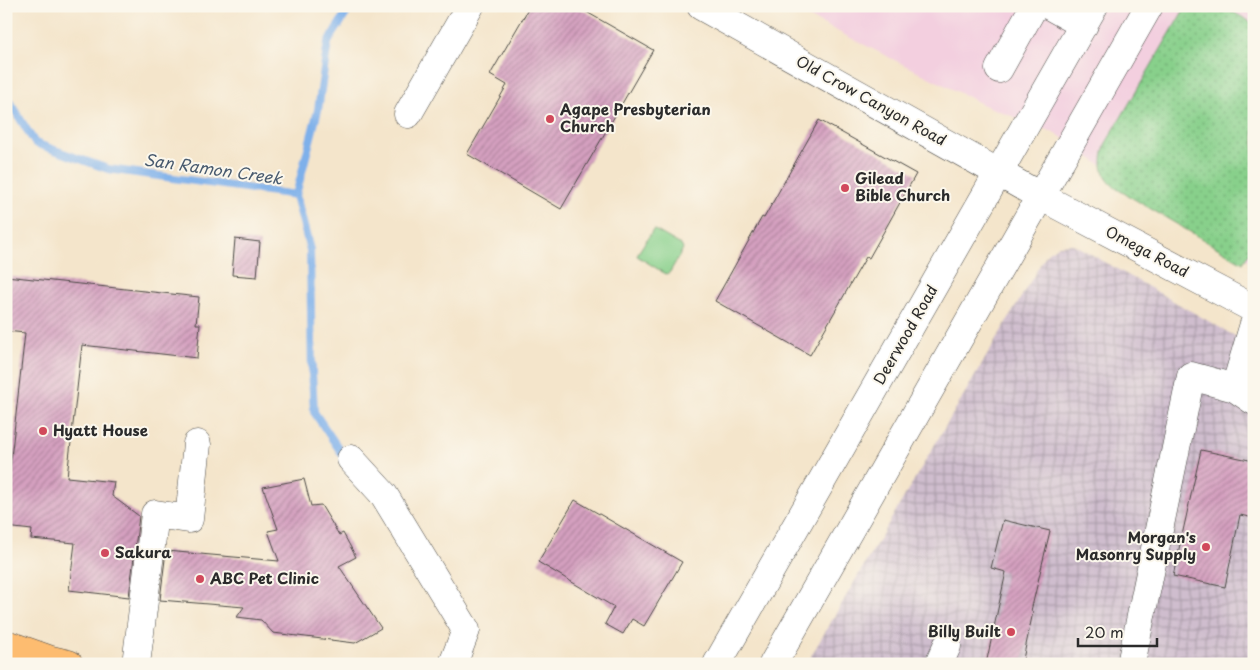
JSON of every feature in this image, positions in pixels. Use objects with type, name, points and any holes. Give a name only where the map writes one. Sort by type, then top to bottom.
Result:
[{"type":"main road","points":[[6,644],[63,663]]},
{"type":"street","points":[[408,114],[470,6]]},
{"type":"street","name":"Old Crow Canyon Road","points":[[701,6],[1040,196]]},
{"type":"street","points":[[999,69],[1034,6]]},
{"type":"street","points":[[1050,6],[1089,16]]},
{"type":"street","points":[[773,664],[1149,6]]},
{"type":"street","name":"Deerwood Road","points":[[717,664],[1089,16]]},
{"type":"street","name":"Omega Road","points":[[1040,196],[1254,309]]},
{"type":"street","points":[[1131,664],[1191,376],[1244,395],[1254,324]]},
{"type":"street","points":[[136,664],[156,514],[189,519],[197,444]]},
{"type":"street","points":[[351,458],[384,494],[466,630],[452,664]]},
{"type":"shaded area","points":[[787,6],[1254,6],[1254,264],[1109,171],[1057,134],[984,105]]},
{"type":"shaded area","points":[[1073,244],[1254,347],[1254,664],[812,664],[811,656],[1047,253],[1059,245]]},
{"type":"green space","points":[[1186,6],[1223,6],[1254,24],[1254,245],[1243,263],[1117,189],[1104,174],[1102,156],[1106,143]]},
{"type":"green space","points":[[653,230],[681,245],[683,249],[667,274],[637,256]]},
{"type":"building","name":"Agape Presbyterian Church","points":[[530,6],[576,6],[653,50],[561,209],[467,154],[507,85],[490,75]]},
{"type":"building","points":[[819,120],[916,174],[869,258],[866,257],[810,355],[715,301]]},
{"type":"building","points":[[235,239],[260,242],[257,277],[232,275]]},
{"type":"building","name":"Hyatt House","points":[[6,276],[199,297],[196,324],[200,324],[197,358],[82,345],[67,477],[114,482],[112,496],[139,516],[129,597],[69,590],[75,543],[31,539],[32,530],[6,527],[6,504],[25,333],[6,331]]},
{"type":"building","name":"Morgan's Masonry Supply","points":[[1201,450],[1254,461],[1254,518],[1240,515],[1225,587],[1173,576]]},
{"type":"building","points":[[304,479],[311,506],[321,505],[339,535],[343,533],[356,557],[339,566],[381,628],[355,643],[273,633],[261,620],[237,617],[244,607],[160,600],[166,551],[279,561],[268,531],[278,529],[263,487]]},
{"type":"building","points":[[575,500],[682,562],[644,626],[632,619],[623,634],[605,624],[614,607],[538,562]]},
{"type":"building","points":[[1003,520],[1050,531],[1031,611],[1033,612],[1022,664],[986,664],[1006,572],[991,568]]},
{"type":"waterway","points":[[296,195],[318,110],[328,42],[351,6]]},
{"type":"waterway","name":"San Ramon Creek","points":[[6,96],[35,143],[108,169],[296,195],[310,250],[314,412],[343,455]]},
{"type":"place","name":"Agape Presbyterian Church","points":[[550,119]]},
{"type":"place","name":"Gilead Bible Church","points":[[845,188]]},
{"type":"place","name":"Hyatt House","points":[[43,431]]},
{"type":"place","name":"Morgan's Masonry Supply","points":[[1206,547]]},
{"type":"place","name":"Sakura","points":[[105,553]]},
{"type":"place","name":"ABC Pet Clinic","points":[[200,579]]},
{"type":"place","name":"Billy Built","points":[[1011,632]]}]
